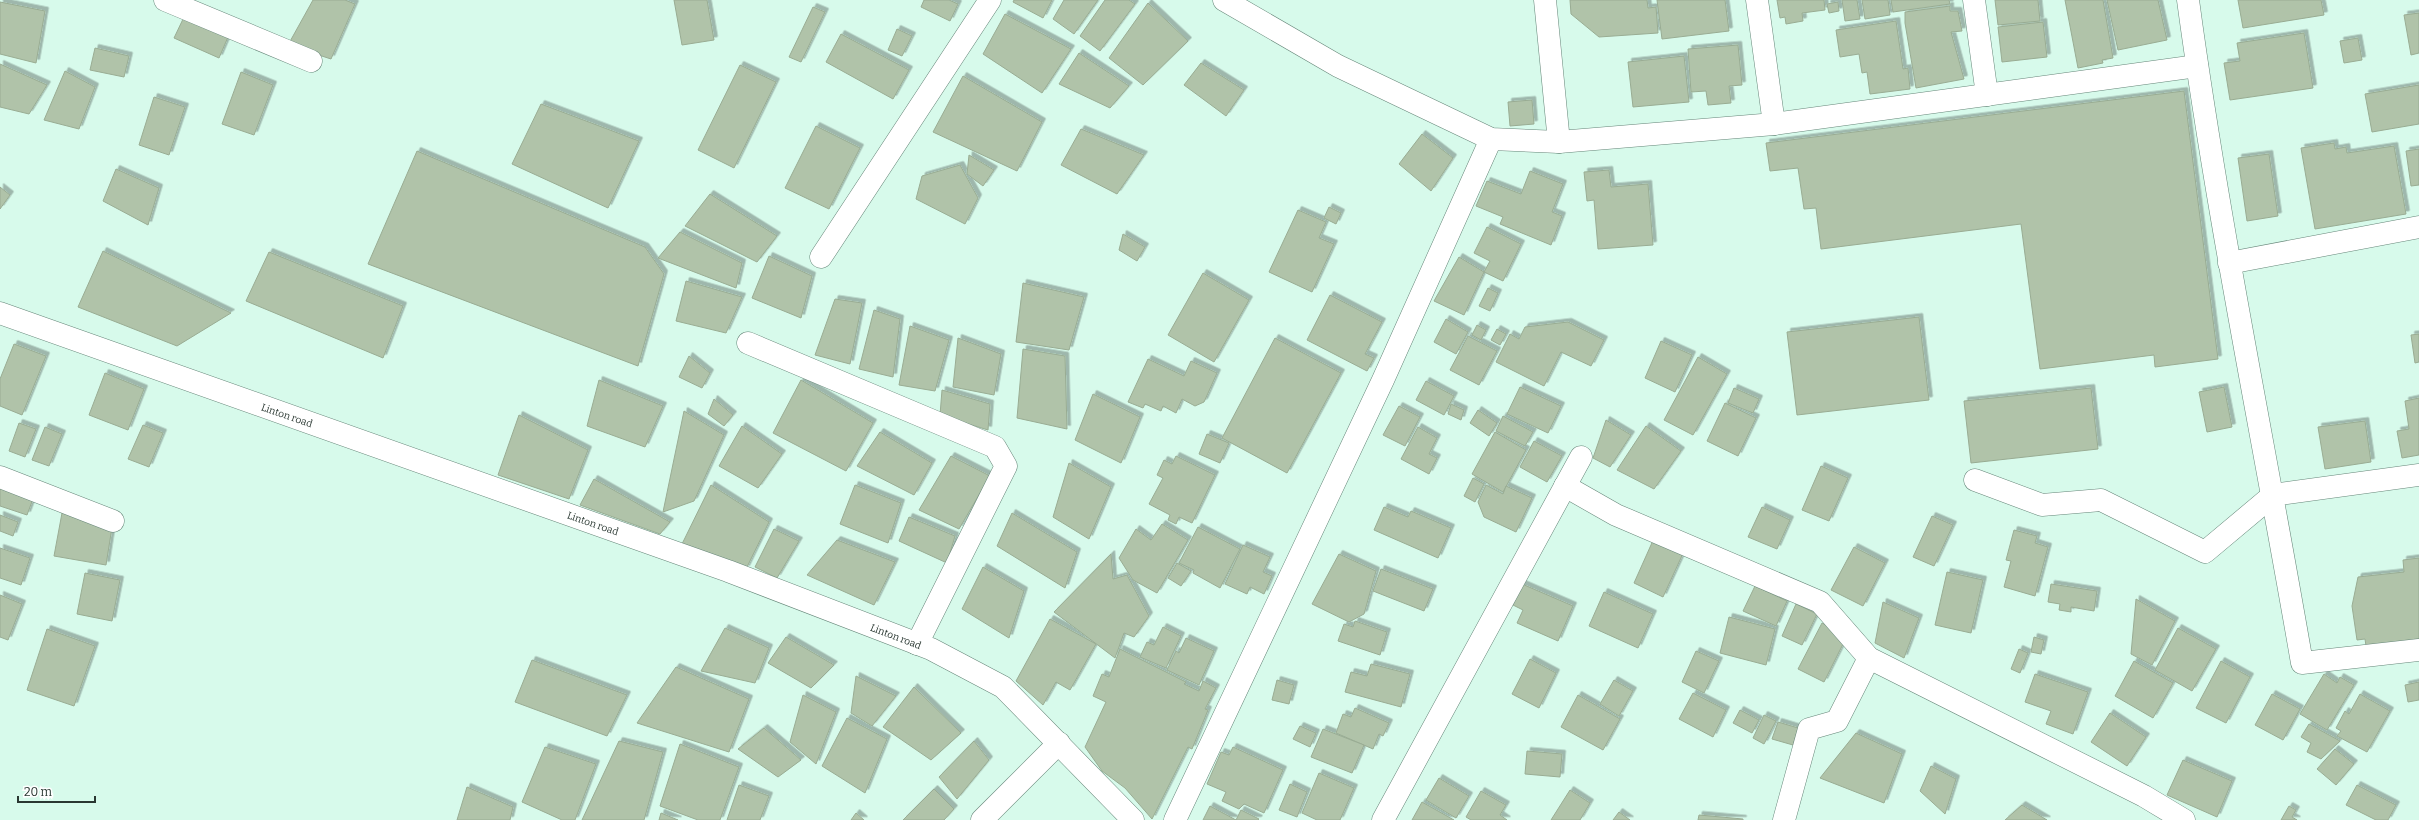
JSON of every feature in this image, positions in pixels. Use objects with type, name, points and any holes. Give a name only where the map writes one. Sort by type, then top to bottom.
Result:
[{"type":"street","points":[[165,0],[311,61]]},
{"type":"street","points":[[820,257],[990,0]]},
{"type":"street","points":[[1224,0],[1338,66],[1491,139],[1559,142],[1774,124],[2197,66]]},
{"type":"street","points":[[1545,0],[1559,142]]},
{"type":"street","points":[[1757,0],[1774,124]]},
{"type":"street","points":[[1974,0],[1987,94]]},
{"type":"street","points":[[2188,0],[2197,66],[2229,264],[2273,495],[2302,663],[2419,650]]},
{"type":"street","points":[[1175,820],[1383,380],[1491,139]]},
{"type":"street","points":[[2229,264],[2419,227]]},
{"type":"street","name":"Linton road","points":[[0,313],[728,571],[917,644],[1003,687],[1133,820]]},
{"type":"street","points":[[748,343],[995,447],[1006,466],[917,644]]},
{"type":"street","points":[[1383,820],[1580,457]]},
{"type":"street","points":[[1975,480],[2042,505],[2101,500],[2205,552],[2273,495],[2419,475]]},
{"type":"street","points":[[0,477],[113,521]]},
{"type":"street","points":[[1564,486],[1616,515],[1820,602],[1869,658],[2144,796],[2184,820]]},
{"type":"street","points":[[1784,820],[1809,729],[1837,721],[1869,658]]},
{"type":"street","points":[[982,820],[1059,743]]},
{"type":"building","points":[[313,0],[345,0],[355,4],[331,59],[288,45]]},
{"type":"building","points":[[674,0],[707,0],[714,40],[682,45]]},
{"type":"building","points":[[924,0],[949,0],[958,4],[950,21],[921,7]]},
{"type":"building","points":[[1014,0],[1052,0],[1043,18],[1013,2]]},
{"type":"building","points":[[1064,0],[1098,0],[1074,34],[1053,19]]},
{"type":"building","points":[[1105,0],[1129,0],[1135,4],[1100,51],[1080,36]]},
{"type":"building","points":[[1570,0],[1647,0],[1648,8],[1656,7],[1658,33],[1599,37],[1571,14]]},
{"type":"building","points":[[1657,0],[1725,0],[1729,31],[1662,39]]},
{"type":"building","points":[[1777,0],[1824,0],[1825,10],[1802,13],[1803,21],[1786,24],[1785,17],[1780,18]]},
{"type":"building","points":[[1842,0],[1857,0],[1860,19],[1845,21]]},
{"type":"building","points":[[1862,0],[1888,0],[1890,15],[1865,19]]},
{"type":"building","points":[[1891,0],[1949,0],[1950,4],[1893,12]]},
{"type":"building","points":[[1995,0],[2038,0],[2040,21],[1998,25]]},
{"type":"building","points":[[2065,0],[2103,0],[2113,58],[2102,60],[2103,63],[2078,68]]},
{"type":"building","points":[[2107,0],[2158,0],[2167,40],[2118,50]]},
{"type":"building","points":[[2238,0],[2321,0],[2324,15],[2243,28]]},
{"type":"building","points":[[0,2],[45,11],[36,63],[0,54]]},
{"type":"building","points":[[1838,2],[1839,11],[1829,13],[1827,4]]},
{"type":"building","points":[[1148,3],[1188,41],[1143,85],[1109,58]]},
{"type":"building","points":[[1950,6],[1950,11],[1958,11],[1962,31],[1951,32],[1964,79],[1916,88],[1905,23],[1905,12]]},
{"type":"building","points":[[813,7],[825,12],[801,62],[789,57]]},
{"type":"building","points":[[2419,13],[2419,53],[2411,55],[2404,15]]},
{"type":"building","points":[[1005,14],[1071,49],[1042,93],[983,54]]},
{"type":"building","points":[[184,17],[228,37],[219,58],[174,38]]},
{"type":"building","points":[[1896,21],[1903,69],[1908,68],[1910,89],[1870,94],[1867,72],[1862,73],[1859,54],[1840,57],[1836,30]]},
{"type":"building","points":[[2043,22],[2047,57],[2002,62],[1998,27]]},
{"type":"building","points":[[897,29],[912,36],[902,56],[888,50]]},
{"type":"building","points":[[2304,33],[2313,88],[2230,100],[2224,63],[2240,61],[2237,43]]},
{"type":"building","points":[[841,34],[909,70],[893,99],[826,62]]},
{"type":"building","points":[[2358,38],[2362,60],[2344,63],[2340,41]]},
{"type":"building","points":[[1738,45],[1742,85],[1729,86],[1731,103],[1708,105],[1706,91],[1691,92],[1688,49]]},
{"type":"building","points":[[95,48],[129,56],[124,77],[90,70]]},
{"type":"building","points":[[1079,53],[1129,86],[1110,108],[1059,84]]},
{"type":"building","points":[[1684,56],[1689,102],[1633,107],[1628,62]]},
{"type":"building","points":[[1201,63],[1244,90],[1226,116],[1184,85]]},
{"type":"building","points":[[0,64],[47,85],[29,114],[0,107]]},
{"type":"building","points":[[740,65],[776,82],[734,168],[698,150]]},
{"type":"building","points":[[65,71],[95,87],[79,129],[44,120]]},
{"type":"building","points":[[241,72],[273,85],[254,135],[222,124]]},
{"type":"building","points":[[963,76],[1042,122],[1017,171],[933,132]]},
{"type":"building","points":[[2419,85],[2419,124],[2372,132],[2365,94]]},
{"type":"building","points":[[2184,91],[2218,359],[2155,367],[2154,355],[2040,369],[2021,224],[1821,249],[1816,208],[1804,209],[1798,168],[1770,171],[1766,143]]},
{"type":"building","points":[[154,97],[185,107],[169,155],[139,145]]},
{"type":"building","points":[[1532,100],[1534,124],[1510,126],[1508,102]]},
{"type":"building","points":[[541,104],[639,141],[608,208],[512,164]]},
{"type":"building","points":[[816,126],[860,148],[829,209],[785,188]]},
{"type":"building","points":[[1081,129],[1144,155],[1117,194],[1061,165]]},
{"type":"building","points":[[1422,134],[1453,158],[1431,191],[1399,164]]},
{"type":"building","points":[[2334,143],[2335,149],[2346,147],[2347,153],[2394,146],[2406,214],[2315,229],[2301,148]]},
{"type":"building","points":[[2419,149],[2419,185],[2411,186],[2406,151]]},
{"type":"building","points":[[417,151],[645,247],[664,274],[638,366],[368,264]]},
{"type":"building","points":[[2269,154],[2278,216],[2247,221],[2238,158]]},
{"type":"building","points":[[969,155],[994,170],[983,186],[967,174]]},
{"type":"building","points":[[960,165],[978,198],[965,224],[916,199],[922,176]]},
{"type":"building","points":[[116,169],[159,188],[148,225],[103,201]]},
{"type":"building","points":[[1609,170],[1611,187],[1648,184],[1653,245],[1598,249],[1594,200],[1587,201],[1584,172]]},
{"type":"building","points":[[1530,171],[1563,184],[1552,212],[1562,216],[1551,245],[1500,224],[1503,217],[1476,206],[1487,181],[1521,194]]},
{"type":"building","points":[[0,187],[10,195],[0,209]]},
{"type":"building","points":[[710,194],[777,236],[757,262],[685,226]]},
{"type":"building","points":[[1329,207],[1341,213],[1336,224],[1324,218]]},
{"type":"building","points":[[1298,210],[1326,222],[1319,238],[1334,244],[1312,292],[1269,272]]},
{"type":"building","points":[[1487,227],[1521,244],[1503,281],[1484,272],[1490,261],[1474,253]]},
{"type":"building","points":[[680,232],[742,263],[736,288],[658,258]]},
{"type":"building","points":[[1123,234],[1145,247],[1137,261],[1119,250]]},
{"type":"building","points":[[103,251],[231,313],[177,346],[78,307]]},
{"type":"building","points":[[269,252],[403,306],[383,358],[246,301]]},
{"type":"building","points":[[769,256],[812,276],[801,318],[752,298]]},
{"type":"building","points":[[1459,257],[1484,272],[1464,315],[1434,301]]},
{"type":"building","points":[[1203,273],[1249,300],[1214,362],[1168,335]]},
{"type":"building","points":[[686,281],[742,297],[726,333],[676,321]]},
{"type":"building","points":[[1023,283],[1084,297],[1069,350],[1016,342]]},
{"type":"building","points":[[1488,288],[1498,293],[1490,311],[1479,306]]},
{"type":"building","points":[[1330,295],[1382,322],[1365,354],[1374,358],[1367,371],[1307,340]]},
{"type":"building","points":[[835,299],[862,303],[850,364],[815,355]]},
{"type":"building","points":[[874,310],[900,319],[893,377],[859,369]]},
{"type":"building","points":[[1919,317],[1929,400],[1797,415],[1787,332]]},
{"type":"building","points":[[1446,319],[1468,332],[1456,354],[1434,342]]},
{"type":"building","points":[[1568,322],[1604,340],[1591,366],[1561,352],[1544,386],[1496,362],[1510,334],[1519,339],[1525,327]]},
{"type":"building","points":[[1477,325],[1486,330],[1481,340],[1472,335]]},
{"type":"building","points":[[910,326],[949,340],[935,391],[899,385]]},
{"type":"building","points":[[1497,329],[1506,334],[1500,345],[1491,340]]},
{"type":"building","points":[[2419,334],[2419,362],[2415,363],[2411,335]]},
{"type":"building","points":[[1468,336],[1497,351],[1479,385],[1450,370]]},
{"type":"building","points":[[958,338],[1001,354],[994,395],[953,387]]},
{"type":"building","points":[[1275,338],[1341,373],[1287,473],[1222,438]]},
{"type":"building","points":[[1661,341],[1692,355],[1675,392],[1645,378]]},
{"type":"building","points":[[14,344],[46,356],[22,415],[0,406],[0,379]]},
{"type":"building","points":[[1023,349],[1065,356],[1067,429],[1017,418]]},
{"type":"building","points":[[689,356],[710,373],[702,388],[679,377]]},
{"type":"building","points":[[1698,357],[1727,374],[1693,435],[1664,420]]},
{"type":"building","points":[[1148,359],[1184,376],[1191,361],[1217,373],[1204,402],[1195,406],[1182,399],[1176,413],[1163,406],[1161,411],[1145,404],[1143,408],[1128,402]]},
{"type":"building","points":[[105,373],[144,389],[128,430],[89,415]]},
{"type":"building","points":[[599,380],[663,406],[645,447],[587,426]]},
{"type":"building","points":[[801,380],[873,423],[846,471],[773,433]]},
{"type":"building","points":[[1426,381],[1454,396],[1444,415],[1416,400]]},
{"type":"building","points":[[1520,387],[1561,406],[1548,433],[1507,414]]},
{"type":"building","points":[[2224,387],[2232,427],[2207,432],[2199,392]]},
{"type":"building","points":[[1734,388],[1759,399],[1753,413],[1728,403]]},
{"type":"building","points":[[2091,388],[2098,449],[1971,463],[1964,401]]},
{"type":"building","points":[[942,390],[990,404],[988,430],[940,415]]},
{"type":"building","points":[[1093,394],[1140,417],[1121,463],[1075,440]]},
{"type":"building","points":[[2419,398],[2419,455],[2402,458],[2397,431],[2409,429],[2405,401]]},
{"type":"building","points":[[714,399],[733,415],[724,426],[708,414]]},
{"type":"building","points":[[1725,403],[1756,418],[1738,456],[1707,441]]},
{"type":"building","points":[[1451,404],[1464,410],[1461,420],[1448,414]]},
{"type":"building","points":[[1399,406],[1420,417],[1405,446],[1383,435]]},
{"type":"building","points":[[1478,410],[1497,423],[1489,436],[1470,423]]},
{"type":"building","points":[[684,411],[724,435],[694,501],[663,512]]},
{"type":"building","points":[[519,415],[588,450],[569,499],[498,475]]},
{"type":"building","points":[[1503,416],[1533,432],[1525,446],[1496,431]]},
{"type":"building","points":[[1606,420],[1631,435],[1610,467],[1593,458]]},
{"type":"building","points":[[2365,421],[2371,462],[2325,469],[2318,427]]},
{"type":"building","points":[[19,423],[36,429],[25,457],[9,451]]},
{"type":"building","points":[[143,425],[163,433],[149,467],[128,459]]},
{"type":"building","points":[[742,426],[782,454],[758,488],[719,466]]},
{"type":"building","points":[[1646,426],[1681,451],[1654,489],[1617,470]]},
{"type":"building","points":[[45,427],[62,434],[49,466],[32,460]]},
{"type":"building","points":[[1418,427],[1437,438],[1429,454],[1437,458],[1429,474],[1401,459]]},
{"type":"building","points":[[880,432],[932,463],[914,495],[857,466]]},
{"type":"building","points":[[1495,432],[1526,450],[1503,492],[1472,474]]},
{"type":"building","points":[[1207,434],[1229,443],[1220,463],[1199,454]]},
{"type":"building","points":[[1534,441],[1562,456],[1547,482],[1520,467]]},
{"type":"building","points":[[951,456],[990,476],[959,529],[919,510]]},
{"type":"building","points":[[1176,456],[1215,475],[1192,523],[1179,517],[1176,524],[1168,520],[1170,515],[1149,504],[1163,478],[1157,475],[1164,460],[1172,464]]},
{"type":"building","points":[[1069,463],[1111,487],[1089,539],[1053,517]]},
{"type":"building","points":[[1821,466],[1848,478],[1829,521],[1802,510]]},
{"type":"building","points":[[1473,478],[1484,484],[1475,502],[1464,496]]},
{"type":"building","points":[[594,479],[670,522],[660,534],[580,505]]},
{"type":"building","points":[[0,483],[34,496],[27,515],[0,506]]},
{"type":"building","points":[[711,485],[769,522],[746,569],[682,544]]},
{"type":"building","points":[[855,485],[901,503],[888,543],[840,524]]},
{"type":"building","points":[[1486,485],[1503,494],[1506,486],[1532,498],[1516,532],[1484,517],[1478,502]]},
{"type":"building","points":[[1384,507],[1408,517],[1411,511],[1451,528],[1438,558],[1374,530]]},
{"type":"building","points":[[1762,507],[1790,520],[1777,549],[1748,537]]},
{"type":"building","points":[[62,513],[113,521],[106,565],[54,556]]},
{"type":"building","points":[[1012,513],[1077,552],[1065,588],[997,546]]},
{"type":"building","points":[[0,515],[18,522],[13,536],[0,531]]},
{"type":"building","points":[[1932,516],[1953,525],[1934,566],[1913,557]]},
{"type":"building","points":[[909,517],[955,536],[947,563],[899,541]]},
{"type":"building","points":[[1162,524],[1188,540],[1157,593],[1133,580],[1119,558],[1136,529],[1151,540]]},
{"type":"building","points":[[1198,527],[1240,549],[1220,588],[1193,573],[1194,570],[1179,563]]},
{"type":"building","points":[[774,529],[799,541],[777,578],[755,567]]},
{"type":"building","points":[[2014,530],[2037,536],[2035,543],[2048,547],[2035,596],[2004,587],[2011,561],[2006,560]]},
{"type":"building","points":[[1655,536],[1685,549],[1663,597],[1634,583]]},
{"type":"building","points":[[837,540],[895,562],[874,605],[807,575]]},
{"type":"building","points":[[1243,545],[1270,557],[1263,572],[1272,576],[1264,594],[1250,587],[1247,594],[1225,584]]},
{"type":"building","points":[[1854,547],[1885,563],[1863,606],[1831,590]]},
{"type":"building","points":[[0,548],[30,558],[21,585],[0,578]]},
{"type":"building","points":[[1111,554],[1113,579],[1127,575],[1149,616],[1134,637],[1124,633],[1115,658],[1054,612]]},
{"type":"building","points":[[1339,554],[1376,571],[1364,614],[1349,622],[1312,604]]},
{"type":"building","points":[[2419,558],[2419,646],[2367,653],[2365,639],[2357,640],[2352,606],[2358,577],[2404,572],[2403,560]]},
{"type":"building","points":[[1177,563],[1191,571],[1181,586],[1168,578]]},
{"type":"building","points":[[983,567],[1024,591],[1009,638],[962,609]]},
{"type":"building","points":[[1381,569],[1433,589],[1424,611],[1373,591]]},
{"type":"building","points":[[1947,572],[1983,580],[1971,633],[1935,625]]},
{"type":"building","points":[[85,573],[120,580],[112,621],[77,614]]},
{"type":"building","points":[[1522,584],[1573,606],[1558,641],[1517,623],[1523,610],[1513,605]]},
{"type":"building","points":[[2051,584],[2097,591],[2094,611],[2071,607],[2071,612],[2059,610],[2060,604],[2048,602]]},
{"type":"building","points":[[1755,586],[1787,601],[1776,626],[1743,611]]},
{"type":"building","points":[[1604,592],[1653,614],[1638,648],[1589,626]]},
{"type":"building","points":[[0,595],[22,604],[8,640],[0,637]]},
{"type":"building","points":[[2136,599],[2175,621],[2152,665],[2131,654]]},
{"type":"building","points":[[1883,602],[1919,618],[1904,658],[1875,643]]},
{"type":"building","points":[[1796,604],[1817,614],[1802,645],[1782,636]]},
{"type":"building","points":[[1729,617],[1775,629],[1766,665],[1720,653]]},
{"type":"building","points":[[1050,619],[1096,644],[1070,690],[1056,682],[1043,705],[1016,681]]},
{"type":"building","points":[[1355,621],[1387,632],[1380,655],[1338,641],[1344,624],[1353,627]]},
{"type":"building","points":[[1822,623],[1847,636],[1824,682],[1798,669]]},
{"type":"building","points":[[1163,627],[1181,636],[1166,668],[1140,657],[1147,642],[1154,645]]},
{"type":"building","points":[[725,628],[769,648],[755,683],[701,671]]},
{"type":"building","points":[[2178,628],[2216,649],[2192,691],[2155,670]]},
{"type":"building","points":[[47,629],[95,646],[74,706],[27,690]]},
{"type":"building","points":[[786,637],[834,665],[811,688],[768,663]]},
{"type":"building","points":[[2034,637],[2044,640],[2041,654],[2031,652]]},
{"type":"building","points":[[1186,638],[1214,651],[1199,685],[1167,670],[1176,651],[1179,653]]},
{"type":"building","points":[[1120,649],[1186,682],[1184,684],[1199,691],[1203,681],[1216,688],[1205,709],[1208,710],[1192,749],[1188,747],[1152,819],[1125,788],[1102,771],[1085,747],[1106,702],[1093,696],[1102,674],[1109,677]]},
{"type":"building","points":[[2019,649],[2028,653],[2020,673],[2011,669]]},
{"type":"building","points":[[1696,651],[1719,661],[1704,693],[1682,682]]},
{"type":"building","points":[[1530,659],[1556,673],[1539,708],[1512,694]]},
{"type":"building","points":[[532,660],[627,695],[607,736],[515,702]]},
{"type":"building","points":[[2134,661],[2173,683],[2153,718],[2115,696]]},
{"type":"building","points":[[2221,661],[2250,677],[2226,723],[2196,708]]},
{"type":"building","points":[[1371,664],[1410,674],[1401,707],[1345,692],[1351,672],[1367,676]]},
{"type":"building","points":[[676,667],[749,699],[729,752],[637,723]]},
{"type":"building","points":[[2035,674],[2088,692],[2073,734],[2046,724],[2051,711],[2025,702]]},
{"type":"building","points":[[2324,674],[2337,683],[2340,677],[2354,685],[2327,730],[2300,714]]},
{"type":"building","points":[[856,676],[896,696],[872,726],[851,713]]},
{"type":"building","points":[[1277,680],[1294,685],[1289,704],[1272,700]]},
{"type":"building","points":[[1614,680],[1633,691],[1619,716],[1600,704]]},
{"type":"building","points":[[2419,682],[2419,700],[2408,702],[2405,685]]},
{"type":"building","points":[[914,687],[961,733],[931,760],[883,727]]},
{"type":"building","points":[[1693,693],[1726,710],[1713,737],[1679,719]]},
{"type":"building","points":[[2272,694],[2300,709],[2283,740],[2255,725]]},
{"type":"building","points":[[2360,694],[2390,711],[2367,752],[2337,736],[2341,731],[2336,728],[2345,711],[2349,714]]},
{"type":"building","points":[[803,695],[836,712],[816,764],[790,742]]},
{"type":"building","points":[[1578,695],[1620,719],[1603,750],[1561,727]]},
{"type":"building","points":[[1355,708],[1389,723],[1383,736],[1379,734],[1373,749],[1336,733],[1343,714],[1351,717]]},
{"type":"building","points":[[1740,710],[1759,720],[1752,733],[1733,723]]},
{"type":"building","points":[[2110,713],[2146,737],[2127,766],[2091,742]]},
{"type":"building","points":[[1764,715],[1776,721],[1764,744],[1753,738]]},
{"type":"building","points":[[847,718],[887,739],[865,793],[822,766]]},
{"type":"building","points":[[1778,722],[1798,728],[1793,745],[1772,739]]},
{"type":"building","points":[[2309,724],[2340,741],[2321,759],[2307,752],[2311,743],[2301,737]]},
{"type":"building","points":[[1300,726],[1316,733],[1310,747],[1293,739]]},
{"type":"building","points":[[764,728],[801,760],[778,777],[738,749]]},
{"type":"building","points":[[1323,729],[1364,745],[1352,773],[1311,757]]},
{"type":"building","points":[[1856,733],[1902,754],[1884,803],[1820,778]]},
{"type":"building","points":[[619,741],[663,752],[644,820],[582,820]]},
{"type":"building","points":[[974,741],[989,760],[957,799],[939,777]]},
{"type":"building","points":[[680,744],[739,767],[720,820],[698,820],[660,806]]},
{"type":"building","points":[[545,747],[596,764],[575,820],[562,820],[522,802]]},
{"type":"building","points":[[1233,747],[1283,770],[1264,813],[1244,804],[1239,809],[1222,801],[1226,792],[1207,784],[1221,752],[1229,755]]},
{"type":"building","points":[[2335,749],[2354,764],[2336,785],[2317,769]]},
{"type":"building","points":[[1527,751],[1562,754],[1560,777],[1525,774]]},
{"type":"building","points":[[2183,760],[2232,781],[2217,817],[2167,795]]},
{"type":"building","points":[[1931,766],[1956,779],[1945,814],[1920,791]]},
{"type":"building","points":[[1319,773],[1354,788],[1340,820],[1317,820],[1302,813]]},
{"type":"building","points":[[1439,778],[1469,796],[1456,818],[1426,800]]},
{"type":"building","points":[[1290,784],[1307,792],[1297,817],[1279,810]]},
{"type":"building","points":[[739,785],[769,796],[760,820],[727,820]]},
{"type":"building","points":[[2357,785],[2396,805],[2388,820],[2376,820],[2346,805]]},
{"type":"building","points":[[467,787],[513,807],[510,820],[457,820]]},
{"type":"building","points":[[934,789],[954,809],[944,820],[903,820]]},
{"type":"building","points":[[1570,790],[1590,803],[1580,820],[1551,820]]},
{"type":"building","points":[[1481,791],[1506,805],[1500,815],[1507,820],[1471,820],[1466,817]]},
{"type":"building","points":[[1422,802],[1454,820],[1412,820]]},
{"type":"building","points":[[2022,805],[2047,820],[2005,820]]},
{"type":"building","points":[[1210,806],[1236,820],[1203,820]]},
{"type":"building","points":[[2289,806],[2296,810],[2292,817],[2297,820],[2281,820]]},
{"type":"building","points":[[1241,810],[1259,819],[1258,820],[1236,820]]},
{"type":"building","points":[[1619,812],[1630,820],[1613,820]]},
{"type":"building","points":[[661,813],[678,820],[659,820]]},
{"type":"building","points":[[856,813],[864,820],[851,820]]},
{"type":"building","points":[[1699,815],[1743,819],[1743,820],[1698,820]]}]
